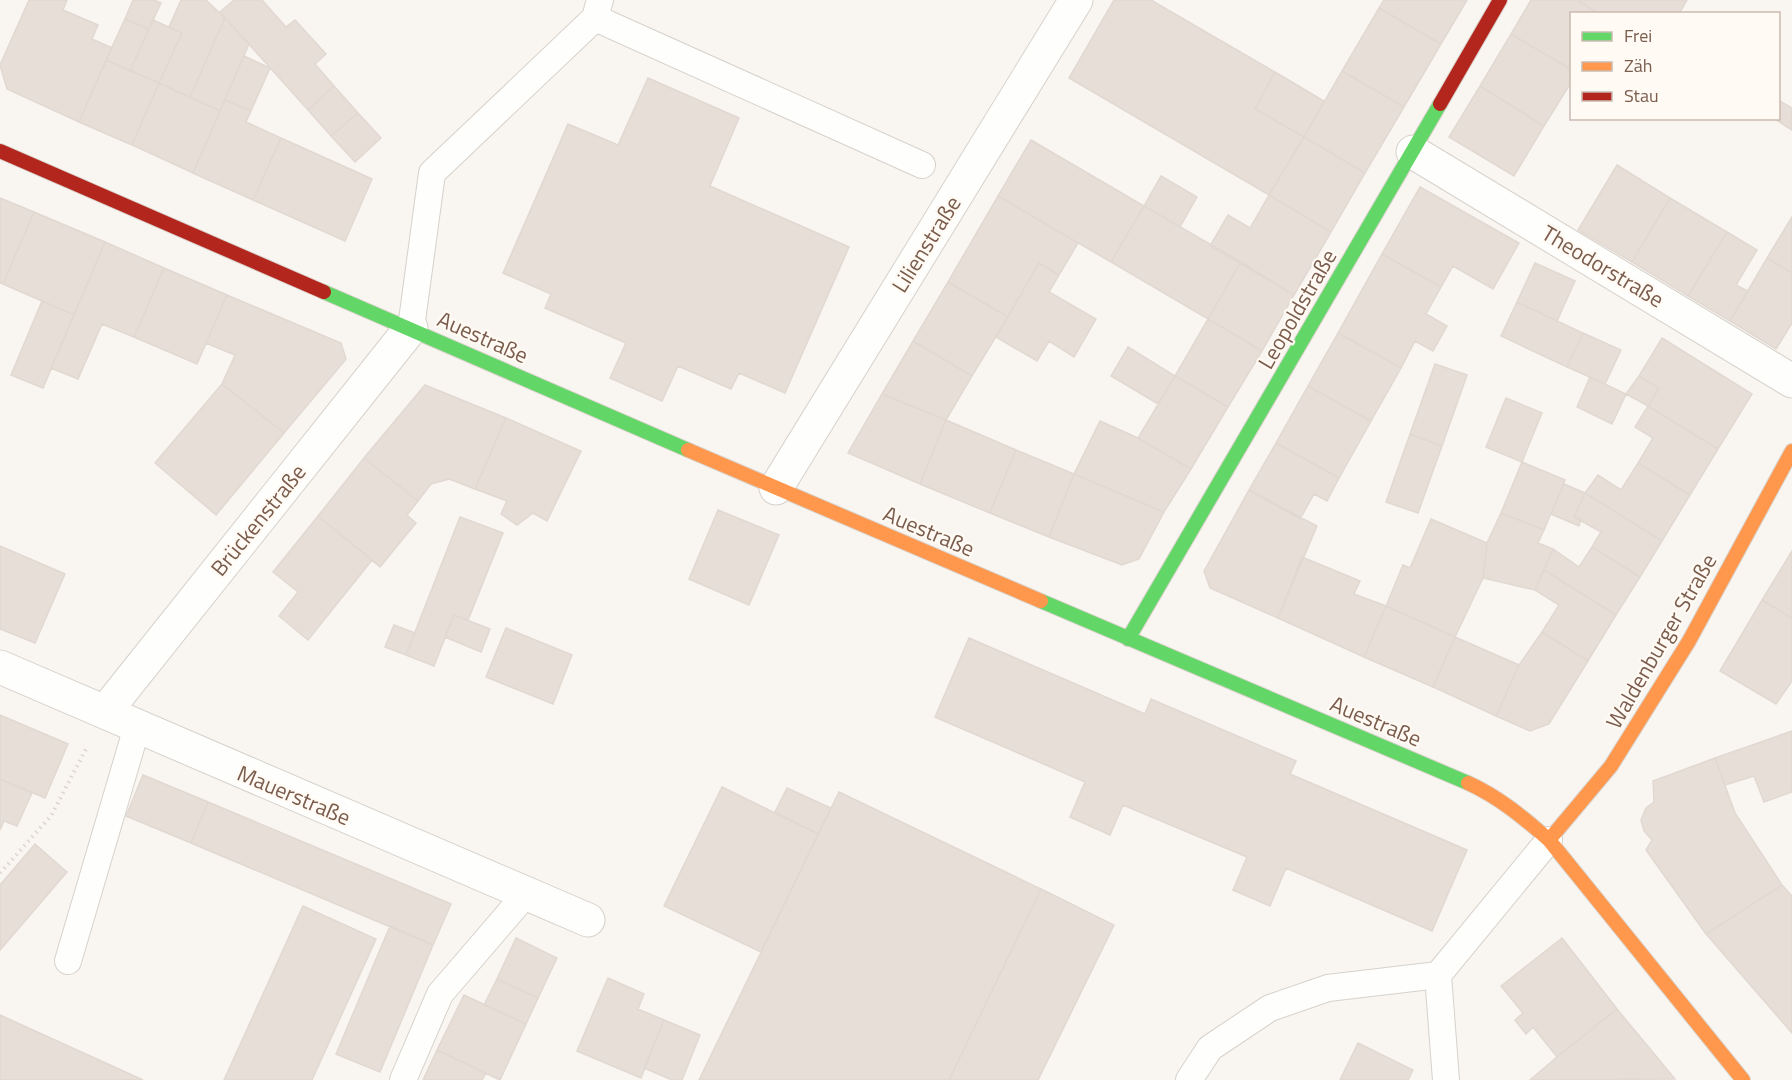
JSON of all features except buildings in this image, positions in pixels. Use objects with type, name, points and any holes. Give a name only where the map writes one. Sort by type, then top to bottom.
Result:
[{"type":"street","name":"Lilienstraße","points":[[776,488],[1076,0]]},
{"type":"street","name":"Leopoldstraße","points":[[1128,639],[1500,0]]},
{"type":"street","name":"Auestraße","points":[[0,151],[776,488],[1484,790],[1517,812],[1549,840],[1743,1080]]},
{"type":"street","name":"Theodorstraße","points":[[1413,152],[1792,381]]},
{"type":"street","name":"Brückenstraße","points":[[105,712],[411,328]]},
{"type":"street","name":"Waldenburger Straße","points":[[1549,840],[1611,766],[1623,747],[1689,641],[1792,451]]},
{"type":"street","name":"Mauerstraße","points":[[0,667],[525,895],[588,920]]},
{"type":"lane","points":[[411,328],[432,172],[597,9],[922,165]]},
{"type":"lane","points":[[68,961],[137,727]]},
{"type":"lane","points":[[1446,1080],[1438,975],[1549,840]]},
{"type":"lane","points":[[403,1080],[440,994],[525,895]]},
{"type":"lane","points":[[1190,1080],[1210,1047],[1270,1008],[1328,988],[1438,975]]},
{"type":"path","points":[[0,873],[51,816],[105,712]]},
{"type":"traffic: fast","points":[[1128,639],[1440,104]]},
{"type":"traffic: fast","points":[[324,292],[688,450]]},
{"type":"traffic: fast","points":[[1041,601],[1468,783]]},
{"type":"traffic: slow","points":[[688,450],[1041,601]]},
{"type":"traffic: slow","points":[[1549,840],[1611,766],[1689,641],[1792,451]]},
{"type":"traffic: slow","points":[[1468,783],[1501,801],[1549,840],[1743,1080]]},
{"type":"traffic: jam","points":[[1440,104],[1500,0]]},
{"type":"traffic: jam","points":[[0,151],[324,292]]}]
